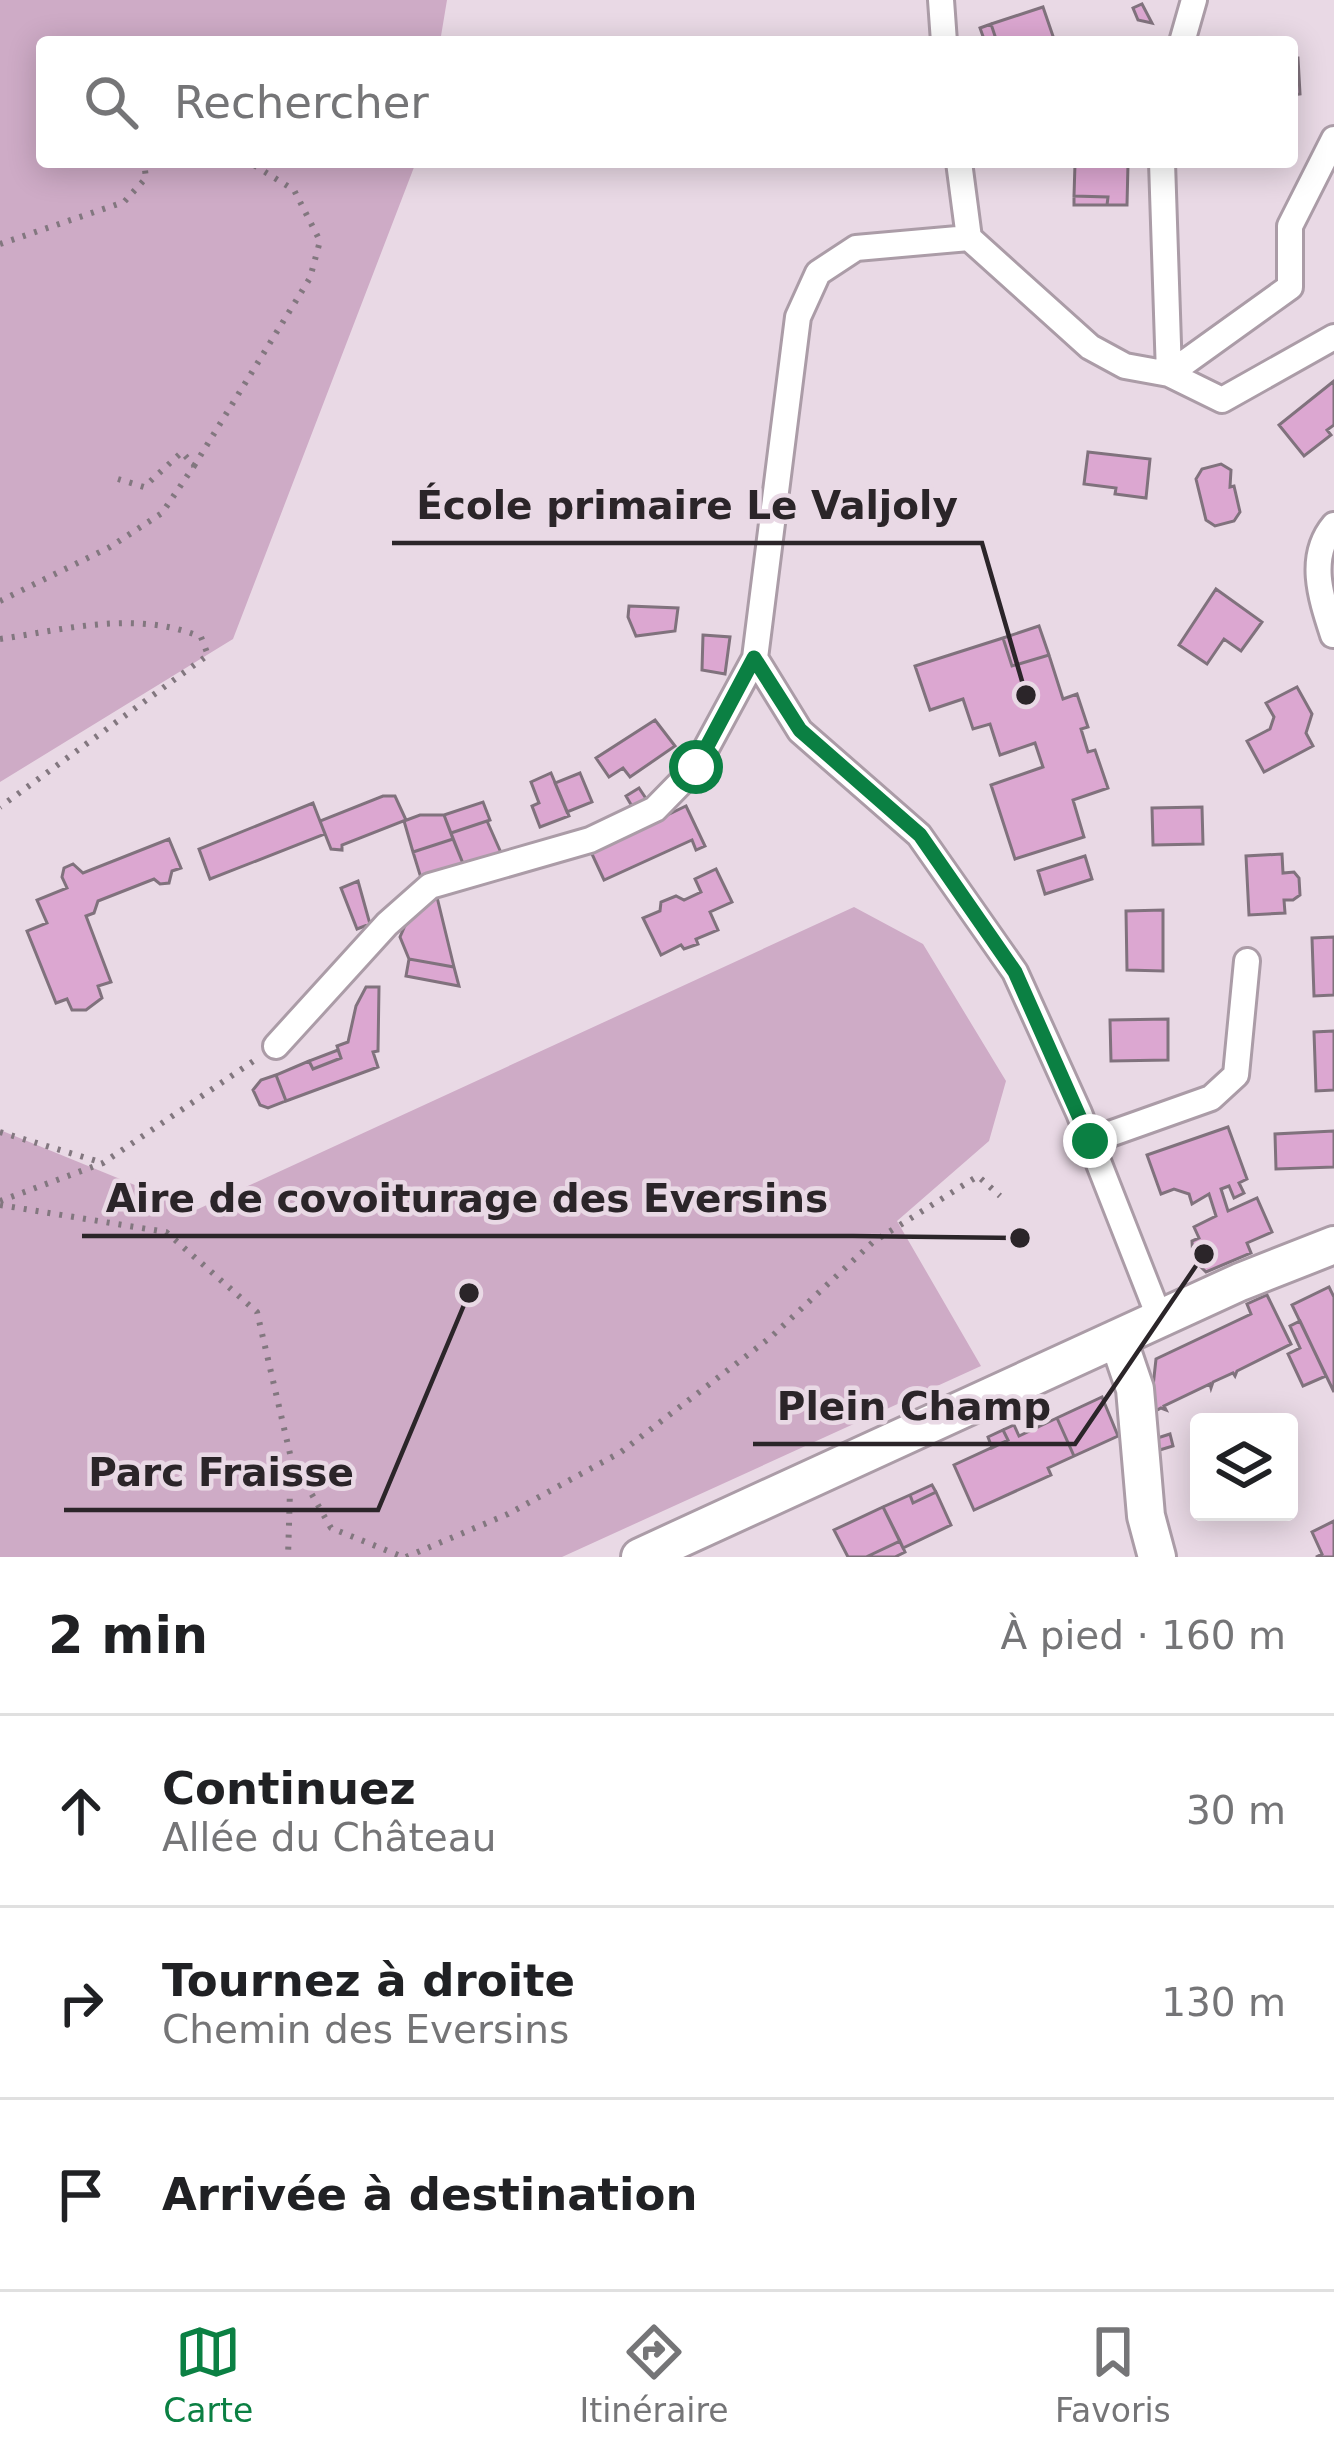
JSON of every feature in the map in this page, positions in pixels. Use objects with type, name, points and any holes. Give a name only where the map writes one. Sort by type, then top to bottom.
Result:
[{"type":"main road","points":[[640,1557],[1160,1319],[1334,1245]]},
{"type":"main road","points":[[1118,1339],[1136,1389],[1146,1516],[1156,1557]]},
{"type":"street","points":[[940,0],[943,36]]},
{"type":"street","points":[[1184,36],[1194,0]]},
{"type":"street","points":[[1169,374],[1290,287],[1290,226],[1334,139]]},
{"type":"street","points":[[960,168],[969,238],[1090,347],[1125,366],[1169,374],[1222,400],[1334,337]]},
{"type":"street","points":[[1162,168],[1169,374]]},
{"type":"street","points":[[276,1046],[388,924],[430,886],[590,841],[655,808],[696,767],[754,658],[798,317],[818,273],[856,248],[969,238]]},
{"type":"street","points":[[1333,635],[1319,591],[1319,542],[1334,525]]},
{"type":"street","points":[[754,658],[800,730],[920,835],[1015,972],[1090,1141],[1160,1319]]},
{"type":"street","points":[[1090,1141],[1211,1098],[1236,1075],[1247,961]]},
{"type":"path","points":[[0,244],[124,202],[146,178],[145,168]]},
{"type":"path","points":[[0,601],[110,547],[162,513],[310,278],[320,241],[294,190],[259,168]]},
{"type":"path","points":[[118,479],[144,487],[182,452],[194,466]]},
{"type":"path","points":[[0,639],[115,622],[171,625],[201,637],[208,655],[0,807]]},
{"type":"path","points":[[0,1203],[103,1163],[276,1046]]},
{"type":"path","points":[[0,1132],[103,1163]]},
{"type":"path","points":[[291,1458],[331,1528],[405,1557],[508,1514],[621,1452],[771,1337],[873,1242],[978,1176],[1000,1196]]},
{"type":"path","points":[[0,1203],[166,1232],[257,1312],[291,1458],[288,1557]]},
{"type":"shaded area","points":[[0,0],[447,0],[441,36],[36,36],[36,168],[414,168],[233,639],[0,782]]},
{"type":"shaded area","points":[[854,907],[923,944],[1006,1081],[989,1141],[897,1221],[981,1366],[562,1557],[0,1557],[0,1130],[196,1210]]},
{"type":"building","points":[[1142,4],[1152,23],[1138,20],[1133,8]]},
{"type":"building","points":[[1043,7],[1053,36],[995,36],[991,24]]},
{"type":"building","points":[[991,24],[995,36],[983,36],[980,28]]},
{"type":"building","points":[[1075,168],[1128,168],[1127,205],[1107,205],[1108,197],[1074,196]]},
{"type":"building","points":[[1074,196],[1108,197],[1107,205],[1074,205]]},
{"type":"building","points":[[1334,381],[1334,425],[1327,430],[1331,435],[1304,456],[1279,425]]},
{"type":"building","points":[[1088,452],[1150,459],[1146,498],[1084,484]]},
{"type":"building","points":[[1221,464],[1231,470],[1230,487],[1234,486],[1240,512],[1234,521],[1215,526],[1206,520],[1196,479],[1202,469]]},
{"type":"building","points":[[1216,589],[1262,622],[1241,651],[1224,639],[1207,664],[1179,645]]},
{"type":"building","points":[[629,606],[678,608],[675,631],[636,636]]},
{"type":"building","points":[[1039,626],[1049,655],[1012,666],[1003,638]]},
{"type":"building","points":[[703,635],[730,637],[725,674],[702,670]]},
{"type":"building","points":[[1003,638],[1012,666],[1049,655],[1063,699],[1077,694],[1088,727],[1081,729],[1088,752],[1095,750],[1108,788],[1073,800],[1084,837],[1015,859],[991,785],[1043,767],[1035,743],[1000,755],[990,724],[973,729],[963,699],[930,710],[915,666]]},
{"type":"building","points":[[1297,687],[1312,714],[1306,733],[1313,746],[1264,772],[1247,741],[1270,729],[1274,717],[1266,703]]},
{"type":"building","points":[[655,720],[675,746],[630,777],[623,768],[609,777],[596,758]]},
{"type":"building","points":[[551,773],[569,816],[540,827],[532,806],[539,803],[531,782]]},
{"type":"building","points":[[580,773],[592,802],[567,812],[555,783]]},
{"type":"building","points":[[639,788],[647,800],[633,808],[626,796]]},
{"type":"building","points":[[383,796],[395,796],[406,820],[342,845],[342,850],[331,849],[320,821]]},
{"type":"building","points":[[483,802],[490,820],[451,833],[444,815]]},
{"type":"building","points":[[313,803],[325,834],[210,879],[199,849]]},
{"type":"building","points":[[686,806],[705,846],[696,850],[692,840],[604,880],[591,852]]},
{"type":"building","points":[[1202,807],[1203,844],[1153,845],[1152,808]]},
{"type":"building","points":[[444,815],[453,839],[413,852],[404,821]]},
{"type":"building","points":[[487,821],[502,855],[464,866],[451,833]]},
{"type":"building","points":[[169,839],[181,868],[172,871],[169,883],[154,879],[98,901],[94,913],[86,916],[111,982],[98,986],[102,998],[86,1010],[72,1010],[67,999],[56,1003],[27,931],[47,923],[37,900],[67,888],[64,868],[73,864],[83,873]]},
{"type":"building","points":[[453,839],[464,866],[421,878],[413,852]]},
{"type":"building","points":[[1282,854],[1283,873],[1294,872],[1299,878],[1300,895],[1284,900],[1285,913],[1249,915],[1246,856]]},
{"type":"building","points":[[1085,856],[1092,879],[1045,894],[1038,871]]},
{"type":"building","points":[[716,869],[732,902],[710,912],[718,930],[696,939],[698,944],[684,949],[681,945],[661,955],[643,918],[660,911],[661,902],[676,896],[684,900],[701,892],[695,879]]},
{"type":"building","points":[[358,881],[370,924],[357,929],[341,888]]},
{"type":"building","points":[[436,893],[454,967],[409,959],[400,937],[410,914]]},
{"type":"building","points":[[1163,910],[1163,971],[1127,970],[1126,911]]},
{"type":"building","points":[[1334,937],[1334,995],[1314,996],[1312,938]]},
{"type":"building","points":[[409,959],[454,967],[459,986],[406,976]]},
{"type":"building","points":[[366,987],[379,987],[378,1051],[373,1052],[378,1067],[286,1101],[276,1075],[309,1061],[313,1069],[341,1058],[337,1046],[348,1042]]},
{"type":"building","points":[[1168,1019],[1168,1060],[1111,1061],[1110,1020]]},
{"type":"building","points":[[1334,1031],[1334,1090],[1316,1091],[1314,1032]]},
{"type":"building","points":[[338,1050],[341,1058],[313,1069],[309,1061]]},
{"type":"building","points":[[276,1075],[286,1101],[268,1108],[260,1105],[253,1090],[261,1080]]},
{"type":"building","points":[[1228,1127],[1247,1179],[1239,1183],[1244,1193],[1234,1198],[1229,1186],[1221,1189],[1228,1211],[1257,1198],[1272,1232],[1247,1243],[1251,1253],[1206,1272],[1193,1259],[1192,1241],[1199,1238],[1194,1227],[1216,1216],[1209,1194],[1192,1204],[1189,1194],[1174,1189],[1161,1194],[1147,1155]]},
{"type":"building","points":[[1334,1131],[1334,1167],[1276,1169],[1275,1134]]},
{"type":"building","points":[[1329,1287],[1334,1297],[1334,1392],[1292,1305]]},
{"type":"building","points":[[1267,1295],[1291,1344],[1235,1376],[1213,1382],[1211,1388],[1210,1384],[1150,1414],[1156,1359],[1251,1314],[1247,1304]]},
{"type":"building","points":[[1300,1321],[1326,1376],[1303,1386],[1288,1354],[1300,1348],[1290,1326]]},
{"type":"building","points":[[1102,1397],[1118,1436],[1074,1456],[1057,1418]]},
{"type":"building","points":[[1057,1418],[1074,1456],[1048,1468],[1051,1475],[974,1510],[954,1465],[1008,1440],[1003,1430],[1014,1425],[1019,1436]]},
{"type":"building","points":[[1003,1430],[1008,1440],[992,1448],[988,1437]]},
{"type":"building","points":[[1170,1434],[1173,1446],[1153,1452],[1151,1440]]},
{"type":"building","points":[[932,1485],[936,1492],[913,1503],[910,1495]]},
{"type":"building","points":[[936,1492],[951,1525],[903,1548],[883,1507],[910,1495],[913,1503]]},
{"type":"building","points":[[883,1507],[900,1541],[866,1557],[848,1557],[834,1530]]},
{"type":"building","points":[[1334,1521],[1334,1557],[1316,1557],[1322,1554],[1312,1532]]},
{"type":"building","points":[[900,1541],[905,1552],[895,1557],[866,1557]]},
{"type":"place","name":"École primaire Le Valjoly","points":[[1026,695]]},
{"type":"place","name":"Aire de covoiturage des Eversins","points":[[1020,1238]]},
{"type":"place","name":"Plein Champ","points":[[1204,1254]]},
{"type":"place","name":"Parc Fraisse","points":[[469,1293]]},
{"type":"route","points":[[696,767],[754,658],[800,730],[920,835],[1015,972],[1090,1141]]}]
